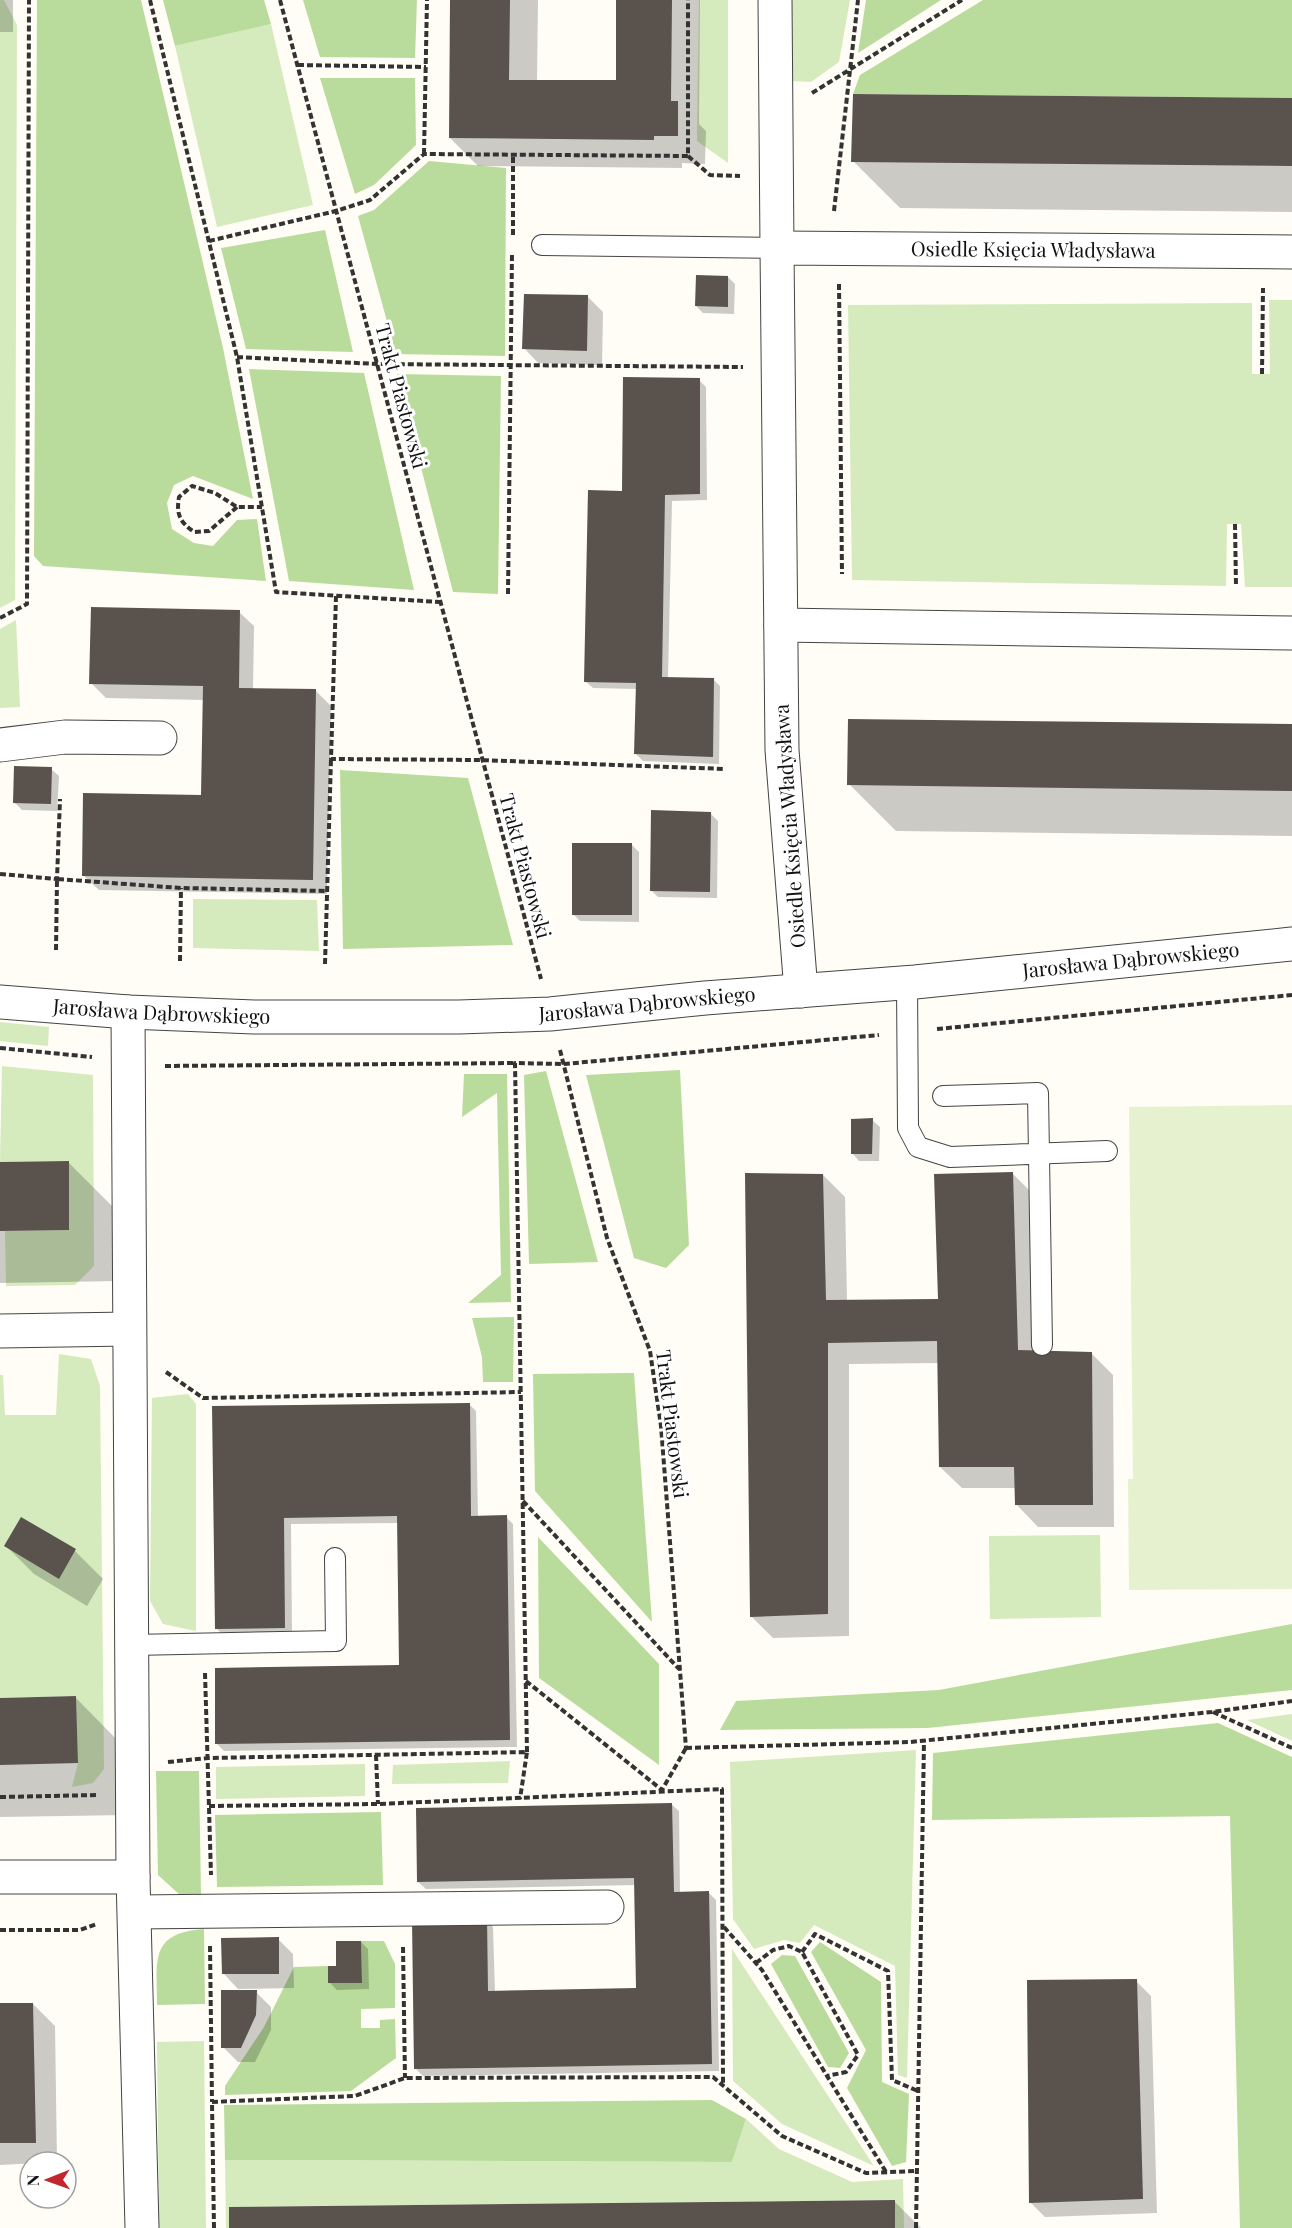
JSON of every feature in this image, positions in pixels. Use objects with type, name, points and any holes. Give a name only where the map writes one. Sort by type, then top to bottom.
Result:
[{"type":"street","name":"Osiedle Księcia Władysława","points":[[776,0],[775,177],[782,750],[801,991]]},
{"type":"street","name":"Osiedle Księcia Władysława","points":[[777,248],[1292,252]]},
{"type":"street","points":[[781,625],[1292,633]]},
{"type":"street","points":[[0,745],[65,737],[160,738]]},
{"type":"street","name":"Jarosława Dąbrowskiego","points":[[0,1002],[128,1012],[254,1017],[459,1017],[550,1014],[1292,944]]},
{"type":"street","points":[[128,1012],[133,1877],[142,2228]]},
{"type":"street","points":[[0,1331],[129,1329]]},
{"type":"street","points":[[0,1877],[133,1877]]},
{"type":"street","points":[[135,1912],[607,1906]]},
{"type":"lane","points":[[542,245],[777,248]]},
{"type":"lane","points":[[907,982],[908,1128],[918,1147],[950,1157],[1107,1151]]},
{"type":"lane","points":[[943,1096],[1038,1094],[1042,1345]]},
{"type":"lane","points":[[132,1645],[336,1641],[336,1558]]},
{"type":"path","points":[[0,618],[27,604],[29,0]]},
{"type":"path","points":[[150,0],[237,357],[276,592],[440,602]]},
{"type":"path","name":"Trakt Piastowski","points":[[280,0],[480,760],[564,1064],[608,1238],[650,1351],[661,1426],[686,1748]]},
{"type":"path","points":[[424,154],[426,0]]},
{"type":"path","points":[[688,0],[688,156]]},
{"type":"path","points":[[833,217],[848,71],[858,0]]},
{"type":"path","points":[[807,96],[962,0]]},
{"type":"path","points":[[298,65],[426,67]]},
{"type":"path","points":[[209,241],[336,211],[370,200],[424,154],[688,156],[710,175],[775,177]]},
{"type":"path","points":[[513,154],[513,236]]},
{"type":"path","points":[[508,594],[512,248]]},
{"type":"path","points":[[839,280],[842,574]]},
{"type":"path","points":[[1262,374],[1263,285]]},
{"type":"path","points":[[237,357],[377,363],[755,367]]},
{"type":"path","points":[[237,507],[209,531],[194,532],[181,522],[177,511],[178,497],[192,486],[215,493],[237,507],[262,507]]},
{"type":"path","points":[[1235,524],[1236,586]]},
{"type":"path","points":[[325,964],[336,596]]},
{"type":"path","points":[[331,759],[480,760],[725,769]]},
{"type":"path","points":[[56,951],[60,799]]},
{"type":"path","points":[[0,874],[181,888],[327,891]]},
{"type":"path","points":[[180,961],[181,888]]},
{"type":"path","points":[[0,1048],[102,1058]]},
{"type":"path","points":[[515,1063],[527,1752],[520,1798]]},
{"type":"path","points":[[156,1066],[564,1064]]},
{"type":"path","points":[[163,1370],[203,1398],[520,1392]]},
{"type":"path","points":[[522,1500],[680,1670]]},
{"type":"path","points":[[205,1668],[211,1880]]},
{"type":"path","points":[[526,1681],[662,1790]]},
{"type":"path","points":[[662,1790],[686,1748],[924,1740],[1212,1712],[1292,1701]]},
{"type":"path","points":[[1212,1712],[1292,1748]]},
{"type":"path","points":[[916,2228],[924,1740]]},
{"type":"path","points":[[166,1762],[208,1758],[527,1752]]},
{"type":"path","points":[[376,1755],[378,1804]]},
{"type":"path","points":[[209,1806],[378,1804],[722,1789],[723,2085]]},
{"type":"path","points":[[0,1797],[99,1794]]},
{"type":"path","points":[[0,1930],[80,1930],[100,1923]]},
{"type":"path","points":[[723,1926],[756,1963],[886,2172]]},
{"type":"path","points":[[802,1952],[815,1934],[888,1971],[892,2080],[918,2091]]},
{"type":"path","points":[[403,1939],[405,2078]]},
{"type":"path","points":[[210,1941],[214,2228]]},
{"type":"path","points":[[756,1963],[773,1950],[789,1946],[802,1952],[858,2055],[846,2072],[826,2076]]},
{"type":"path","points":[[212,2102],[355,2096],[405,2078],[713,2077],[782,2136],[866,2173],[917,2171]]},
{"type":"green space","points":[[0,0],[4,0],[17,25],[15,600],[0,608]]},
{"type":"green space","points":[[37,0],[141,0],[223,348],[253,499],[193,476],[174,485],[167,503],[172,529],[194,543],[213,546],[237,520],[257,519],[266,581],[43,566],[34,556]]},
{"type":"green space","points":[[163,0],[264,0],[271,24],[175,46]]},
{"type":"green space","points":[[303,0],[417,0],[415,58],[320,57]]},
{"type":"green space","points":[[699,0],[728,0],[728,163],[697,141]]},
{"type":"green space","points":[[788,0],[850,0],[839,62],[811,82],[790,81]]},
{"type":"green space","points":[[866,0],[941,0],[858,53]]},
{"type":"green space","points":[[983,0],[1292,0],[1292,98],[853,94],[860,75]]},
{"type":"green space","points":[[271,24],[313,205],[217,227],[175,46]]},
{"type":"green space","points":[[320,78],[415,78],[416,145],[374,185],[355,194]]},
{"type":"green space","points":[[429,161],[506,168],[505,356],[396,354],[358,216],[374,210]]},
{"type":"green space","points":[[325,230],[353,352],[246,349],[221,248]]},
{"type":"green space","points":[[1269,300],[1292,300],[1292,587],[1245,587],[1241,524],[1227,524],[1226,586],[852,580],[848,305],[1252,303],[1252,374],[1270,374]]},
{"type":"green space","points":[[249,369],[364,373],[414,590],[289,581]]},
{"type":"green space","points":[[397,374],[501,376],[498,594],[453,592]]},
{"type":"green space","points":[[16,620],[20,707],[0,708],[0,629]]},
{"type":"green space","points":[[340,770],[468,778],[513,945],[343,949]]},
{"type":"green space","points":[[193,899],[317,900],[319,951],[193,948]]},
{"type":"green space","points":[[0,1022],[49,1027],[48,1046],[0,1041]]},
{"type":"green space","points":[[2,1066],[93,1075],[94,1266],[75,1285],[6,1286],[5,1231],[69,1230],[69,1161],[0,1162]]},
{"type":"green space","points":[[680,1070],[689,1245],[666,1268],[634,1258],[586,1075]]},
{"type":"green space","points":[[546,1071],[598,1262],[529,1264],[524,1075]]},
{"type":"green space","points":[[464,1074],[507,1074],[511,1302],[468,1303],[501,1275],[497,1093],[462,1117]]},
{"type":"green space","points":[[1292,1105],[1292,1589],[1129,1590],[1128,1479],[1133,1479],[1129,1107]]},
{"type":"green space","points":[[514,1317],[513,1382],[483,1382],[482,1357],[472,1318]]},
{"type":"green space","points":[[59,1354],[91,1359],[100,1386],[104,1769],[93,1783],[72,1787],[78,1763],[76,1696],[0,1698],[0,1375],[3,1375],[5,1415],[56,1415]]},
{"type":"green space","points":[[634,1373],[652,1622],[535,1491],[533,1374]]},
{"type":"green space","points":[[188,1394],[196,1404],[196,1631],[163,1624],[150,1601],[152,1398]]},
{"type":"green space","points":[[1100,1535],[1101,1617],[990,1619],[989,1536]]},
{"type":"green space","points":[[538,1537],[659,1664],[659,1765],[539,1678]]},
{"type":"green space","points":[[1292,1624],[1292,1690],[928,1728],[720,1730],[736,1701],[939,1690]]},
{"type":"green space","points":[[1292,1714],[1292,1741],[1247,1720]]},
{"type":"green space","points":[[1218,1723],[1292,1757],[1292,2228],[1240,2228],[1230,1816],[932,1820],[933,1753]]},
{"type":"green space","points":[[916,1750],[907,2078],[898,2075],[895,1966],[814,1925],[800,1943],[784,1940],[754,1949],[733,1919],[730,1762]]},
{"type":"green space","points":[[510,1761],[508,1783],[392,1784],[393,1765]]},
{"type":"green space","points":[[365,1764],[365,1796],[216,1799],[216,1767]]},
{"type":"green space","points":[[156,1771],[199,1771],[201,1894],[180,1895],[158,1875]]},
{"type":"green space","points":[[381,1812],[383,1885],[217,1887],[215,1815]]},
{"type":"green space","points":[[204,1929],[205,2004],[157,2005],[157,1962],[165,1943],[173,1936]]},
{"type":"green space","points":[[361,1941],[384,1941],[395,1964],[395,2008],[361,2009],[361,2028],[380,2028],[380,2020],[395,2019],[396,2058],[351,2091],[225,2095],[225,2086],[264,2027],[294,1967],[328,1966],[329,1983],[362,1983]]},
{"type":"green space","points":[[820,1942],[881,1982],[882,2082],[909,2094],[906,2162],[892,2166],[847,2088],[866,2050],[811,1952]]},
{"type":"green space","points":[[732,1949],[874,2166],[782,2124],[733,2081]]},
{"type":"green space","points":[[782,1955],[795,1956],[849,2053],[840,2068],[828,2067],[771,1964]]},
{"type":"green space","points":[[204,2041],[206,2228],[159,2228],[157,2042]]},
{"type":"green space","points":[[712,2100],[746,2119],[732,2162],[225,2160],[224,2105]]},
{"type":"green space","points":[[746,2119],[779,2149],[852,2182],[903,2179],[904,2228],[895,2228],[895,2200],[229,2207],[229,2228],[226,2228],[225,2160],[732,2162]]},
{"type":"building","points":[[450,0],[510,0],[509,80],[616,80],[616,0],[672,0],[671,101],[678,101],[678,136],[654,136],[654,140],[449,138]]},
{"type":"building","points":[[853,94],[1292,98],[1292,166],[851,162]]},
{"type":"building","points":[[696,275],[728,276],[728,307],[695,306]]},
{"type":"building","points":[[524,294],[588,295],[587,351],[522,349]]},
{"type":"building","points":[[623,377],[700,378],[700,494],[665,495],[662,677],[714,678],[713,757],[634,754],[636,683],[584,682],[588,490],[622,491]]},
{"type":"building","points":[[91,607],[240,610],[239,688],[316,689],[313,880],[82,876],[83,793],[201,795],[203,686],[89,684]]},
{"type":"building","points":[[848,719],[1292,724],[1292,791],[847,785]]},
{"type":"building","points":[[14,766],[52,767],[51,804],[13,803]]},
{"type":"building","points":[[651,810],[711,812],[710,892],[650,891]]},
{"type":"building","points":[[572,843],[632,843],[632,915],[572,915]]},
{"type":"building","points":[[873,1118],[872,1154],[851,1154],[851,1119]]},
{"type":"building","points":[[69,1161],[69,1230],[0,1231],[0,1162]]},
{"type":"building","points":[[1013,1172],[1018,1350],[1092,1352],[1093,1505],[1015,1505],[1014,1467],[939,1467],[937,1341],[828,1343],[828,1614],[750,1617],[745,1173],[823,1174],[826,1300],[938,1299],[934,1174]]},
{"type":"building","points":[[470,1403],[471,1516],[507,1515],[510,1740],[215,1744],[215,1668],[399,1665],[397,1516],[284,1518],[285,1628],[215,1629],[212,1406]]},
{"type":"building","points":[[21,1517],[76,1549],[59,1579],[4,1546]]},
{"type":"building","points":[[76,1696],[78,1763],[0,1765],[0,1698]]},
{"type":"building","points":[[672,1803],[674,1892],[709,1891],[712,2064],[414,2069],[412,1920],[487,1918],[488,1991],[636,1988],[634,1878],[417,1882],[416,1808]]},
{"type":"building","points":[[279,1937],[279,1974],[222,1974],[221,1938]]},
{"type":"building","points":[[336,1941],[361,1941],[362,1983],[328,1983],[328,1966],[336,1966]]},
{"type":"building","points":[[1137,1979],[1143,2199],[1029,2203],[1027,1980]]},
{"type":"building","points":[[221,1990],[257,1990],[256,2015],[241,2048],[221,2048]]},
{"type":"building","points":[[0,2003],[33,2003],[36,2143],[0,2143]]},
{"type":"building","points":[[895,2200],[895,2228],[229,2228],[229,2207]]}]
